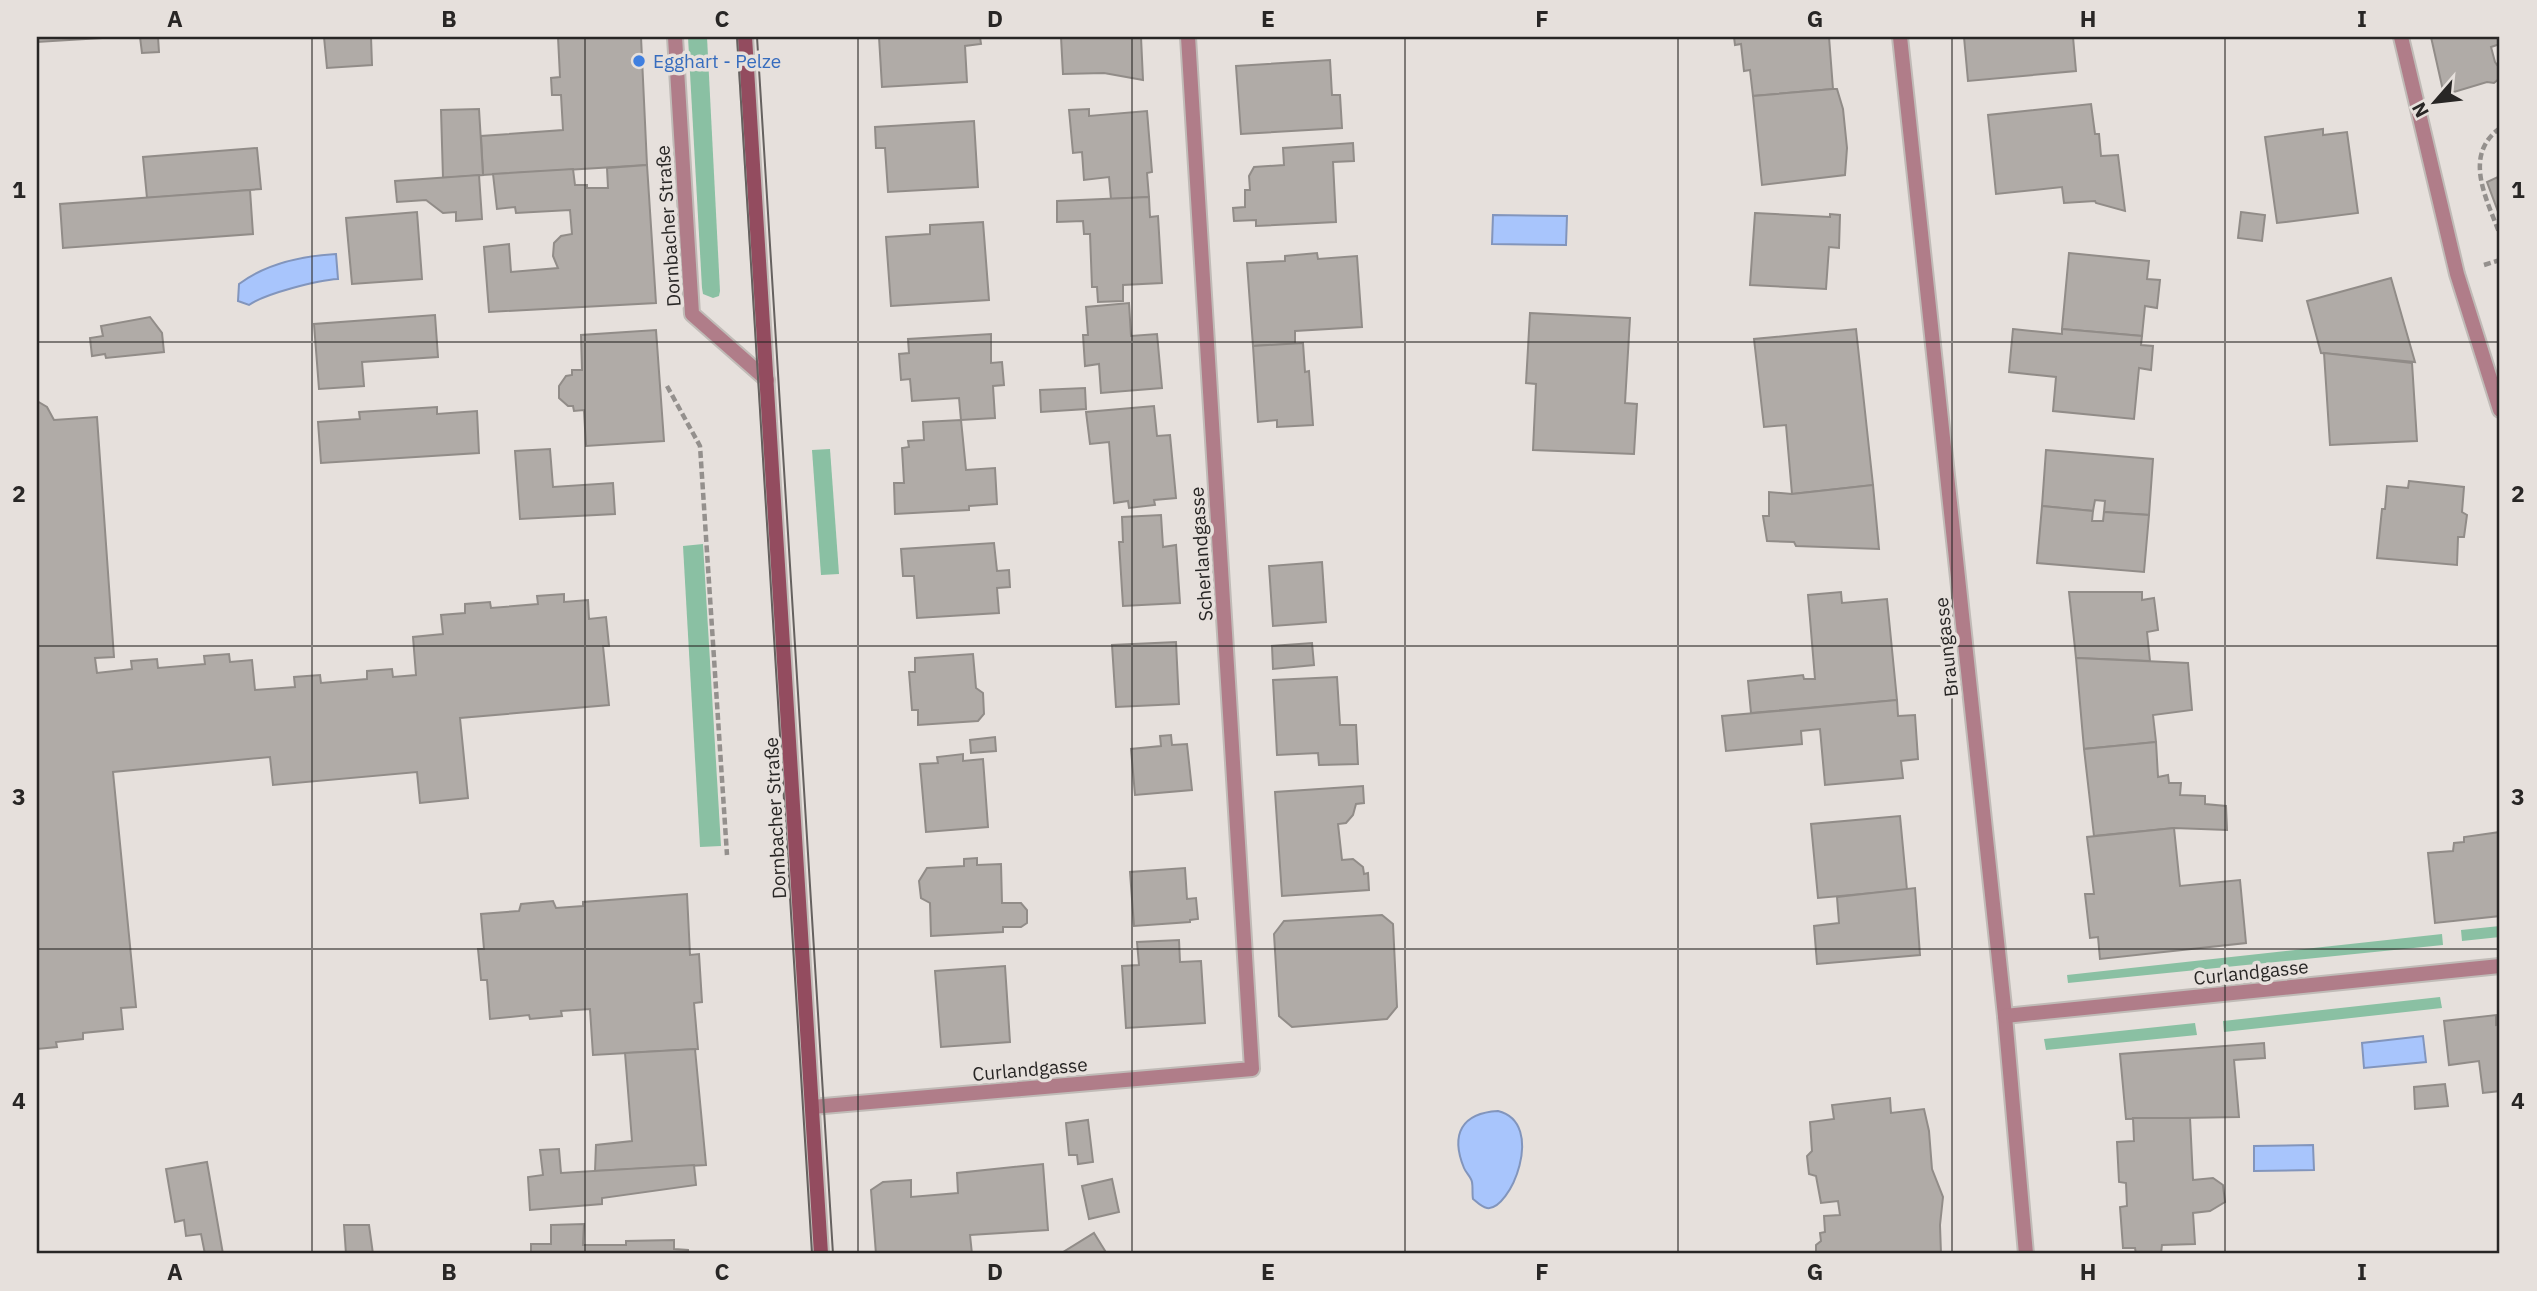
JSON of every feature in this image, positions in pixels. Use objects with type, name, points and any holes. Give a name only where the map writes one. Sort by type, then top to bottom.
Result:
[{"type":"main road","name":"Dornbacher Straße","points":[[746,37],[821,1254]]},
{"type":"street","name":"Dornbacher Straße","points":[[675,37],[692,314],[767,380]]},
{"type":"street","name":"Scherlandgasse","points":[[1188,37],[1252,1069]]},
{"type":"street","name":"Braungasse","points":[[1900,37],[2005,1016],[2026,1254]]},
{"type":"street","points":[[2401,37],[2457,274],[2500,410]]},
{"type":"street","name":"Curlandgasse","points":[[2005,1016],[2500,966]]},
{"type":"street","name":"Curlandgasse","points":[[812,1107],[1252,1069]]},
{"type":"path","points":[[2500,128],[2488,136],[2483,146],[2480,172],[2500,235]]},
{"type":"path","points":[[2479,267],[2500,260]]},
{"type":"path","points":[[667,386],[700,446],[727,855]]},
{"type":"green space","points":[[688,37],[707,37],[720,291],[719,296],[713,298],[703,294],[702,288]]},
{"type":"green space","points":[[830,449],[839,574],[821,575],[812,450]]},
{"type":"green space","points":[[703,544],[721,846],[700,847],[683,546]]},
{"type":"green space","points":[[2500,926],[2500,937],[2462,941],[2461,930]]},
{"type":"green space","points":[[2442,934],[2443,945],[2068,983],[2067,975]]},
{"type":"green space","points":[[2440,997],[2442,1008],[2224,1032],[2223,1021]]},
{"type":"green space","points":[[2195,1023],[2197,1035],[2046,1050],[2044,1039]]},
{"type":"water","points":[[1493,215],[1567,216],[1566,245],[1492,244]]},
{"type":"water","points":[[336,254],[338,279],[292,288],[266,296],[249,305],[238,301],[239,284],[261,271],[297,259]]},
{"type":"water","points":[[2423,1036],[2426,1062],[2364,1068],[2362,1043]]},
{"type":"water","points":[[1498,1111],[1513,1119],[1520,1132],[1520,1166],[1505,1196],[1496,1205],[1487,1208],[1473,1199],[1471,1180],[1460,1156],[1459,1136],[1468,1121],[1476,1116]]},
{"type":"water","points":[[2313,1145],[2314,1170],[2254,1171],[2254,1146]]},
{"type":"building","points":[[37,37],[119,37],[37,42]]},
{"type":"building","points":[[140,37],[158,37],[159,52],[142,53]]},
{"type":"building","points":[[324,37],[371,37],[372,65],[327,68]]},
{"type":"building","points":[[558,37],[641,37],[647,165],[483,175],[481,136],[563,130],[561,95],[552,95],[551,78],[560,77]]},
{"type":"building","points":[[879,37],[980,37],[981,44],[965,46],[967,82],[882,87]]},
{"type":"building","points":[[1061,37],[1141,37],[1143,80],[1104,73],[1063,74]]},
{"type":"building","points":[[1734,37],[1829,37],[1833,89],[1753,96],[1750,70],[1744,71],[1741,44],[1735,45]]},
{"type":"building","points":[[1964,37],[2073,37],[2076,71],[1968,81]]},
{"type":"building","points":[[2431,37],[2500,37],[2500,44],[2491,47],[2500,69],[2500,78],[2494,83],[2487,82],[2444,95]]},
{"type":"building","points":[[1330,60],[1332,95],[1340,95],[1342,128],[1241,134],[1236,66]]},
{"type":"building","points":[[1837,89],[1843,109],[1847,148],[1845,175],[1762,185],[1753,96]]},
{"type":"building","points":[[2091,104],[2095,134],[2099,134],[2101,156],[2118,155],[2125,211],[2095,201],[2064,203],[2062,187],[1996,194],[1988,115]]},
{"type":"building","points":[[479,109],[483,175],[443,178],[441,110]]},
{"type":"building","points":[[1089,109],[1089,116],[1147,111],[1152,172],[1147,173],[1149,197],[1111,199],[1109,177],[1084,180],[1082,152],[1073,153],[1069,110]]},
{"type":"building","points":[[974,121],[978,187],[888,192],[885,148],[876,148],[875,127]]},
{"type":"building","points":[[2323,129],[2323,135],[2347,132],[2358,213],[2277,223],[2265,137]]},
{"type":"building","points":[[1353,143],[1354,161],[1333,162],[1336,222],[1256,226],[1256,220],[1234,221],[1233,208],[1245,207],[1245,190],[1250,190],[1249,176],[1254,167],[1284,165],[1283,148]]},
{"type":"building","points":[[257,148],[261,189],[147,198],[143,157]]},
{"type":"building","points":[[647,165],[656,303],[489,312],[484,247],[509,244],[511,272],[558,268],[553,256],[554,243],[561,236],[572,234],[570,210],[516,213],[515,207],[497,209],[493,174],[573,169],[575,185],[608,188],[607,168]]},
{"type":"building","points":[[479,175],[482,219],[456,221],[456,212],[443,213],[426,200],[397,202],[395,181]]},
{"type":"building","points":[[2500,176],[2500,217],[2487,182]]},
{"type":"building","points":[[250,190],[253,234],[63,248],[60,204]]},
{"type":"building","points":[[1149,197],[1150,217],[1158,216],[1162,283],[1123,285],[1123,301],[1098,302],[1097,287],[1092,287],[1090,234],[1084,234],[1083,221],[1057,222],[1057,201]]},
{"type":"building","points":[[417,212],[422,279],[352,284],[346,218]]},
{"type":"building","points":[[2241,212],[2265,215],[2262,241],[2238,238]]},
{"type":"building","points":[[1755,213],[1830,217],[1830,214],[1840,215],[1839,248],[1829,247],[1826,289],[1750,285]]},
{"type":"building","points":[[983,222],[989,300],[891,306],[886,237],[930,234],[930,225]]},
{"type":"building","points":[[1317,253],[1318,259],[1357,256],[1362,327],[1295,331],[1295,344],[1253,346],[1247,263],[1285,261],[1285,256]]},
{"type":"building","points":[[2069,253],[2149,261],[2147,279],[2160,280],[2157,308],[2145,306],[2142,336],[2062,329]]},
{"type":"building","points":[[2391,278],[2415,362],[2321,353],[2307,301]]},
{"type":"building","points":[[1129,303],[1131,336],[1157,334],[1162,388],[1101,393],[1099,364],[1085,366],[1083,335],[1088,335],[1086,307]]},
{"type":"building","points":[[1530,313],[1630,318],[1625,403],[1637,404],[1634,454],[1533,450],[1536,384],[1526,383]]},
{"type":"building","points":[[435,315],[438,357],[362,362],[364,386],[319,389],[314,324]]},
{"type":"building","points":[[150,317],[162,333],[164,352],[106,358],[105,354],[92,356],[90,338],[103,336],[101,326]]},
{"type":"building","points":[[1856,329],[1873,485],[1792,494],[1786,425],[1764,427],[1754,339]]},
{"type":"building","points":[[2013,329],[2062,334],[2062,329],[2142,336],[2141,345],[2153,346],[2151,370],[2139,368],[2134,419],[2053,411],[2056,377],[2009,372]]},
{"type":"building","points":[[656,330],[664,441],[586,446],[584,410],[574,411],[573,406],[568,406],[559,398],[559,386],[566,376],[572,375],[572,370],[582,370],[581,335]]},
{"type":"building","points":[[991,334],[991,363],[1002,362],[1004,385],[993,386],[995,418],[961,420],[959,398],[912,401],[910,379],[901,380],[899,354],[909,353],[908,339]]},
{"type":"building","points":[[1303,343],[1305,372],[1309,371],[1313,425],[1277,427],[1277,420],[1258,422],[1253,346]]},
{"type":"building","points":[[2324,353],[2412,363],[2417,441],[2330,445]]},
{"type":"building","points":[[1085,388],[1086,409],[1041,412],[1040,390]]},
{"type":"building","points":[[37,401],[47,407],[54,420],[97,417],[114,657],[95,658],[97,673],[132,669],[131,661],[157,659],[158,668],[205,664],[204,656],[229,654],[230,662],[252,660],[255,690],[295,687],[294,677],[320,675],[321,683],[367,679],[367,671],[392,669],[393,677],[416,675],[413,637],[443,634],[441,615],[465,613],[465,604],[490,602],[491,608],[538,604],[537,596],[564,594],[564,602],[588,600],[589,619],[606,617],[609,646],[603,646],[609,705],[460,718],[468,798],[420,803],[417,772],[273,785],[270,757],[113,772],[136,1007],[121,1008],[123,1029],[83,1033],[83,1039],[56,1042],[57,1047],[37,1049]]},
{"type":"building","points":[[1154,406],[1157,436],[1170,435],[1176,498],[1154,500],[1155,505],[1129,508],[1128,501],[1114,503],[1109,442],[1090,444],[1086,412]]},
{"type":"building","points":[[437,407],[437,414],[477,411],[479,453],[321,463],[318,422],[360,419],[359,412]]},
{"type":"building","points":[[961,420],[966,470],[995,468],[997,504],[969,506],[969,510],[895,514],[894,483],[904,483],[902,448],[909,447],[908,441],[924,440],[923,422]]},
{"type":"building","points":[[550,449],[553,487],[613,483],[615,514],[520,519],[515,451]]},
{"type":"building","points":[[2046,450],[2153,459],[2149,515],[2104,512],[2105,501],[2095,500],[2093,511],[2042,506]]},
{"type":"building","points":[[2409,481],[2464,487],[2462,512],[2467,515],[2464,537],[2458,537],[2457,565],[2377,558],[2387,486],[2408,488]]},
{"type":"building","points":[[1873,485],[1879,549],[1796,546],[1794,542],[1767,541],[1763,516],[1769,516],[1769,492],[1792,494]]},
{"type":"building","points":[[2042,506],[2093,511],[2092,521],[2103,521],[2104,512],[2149,515],[2144,572],[2037,563]]},
{"type":"building","points":[[1161,515],[1163,547],[1176,545],[1180,603],[1123,606],[1119,542],[1123,542],[1122,517]]},
{"type":"building","points":[[994,543],[997,571],[1009,570],[1010,587],[997,588],[999,613],[917,618],[914,576],[903,576],[901,549]]},
{"type":"building","points":[[1322,562],[1326,622],[1273,626],[1269,566]]},
{"type":"building","points":[[1841,592],[1842,603],[1887,599],[1897,700],[1751,713],[1748,681],[1803,675],[1804,679],[1815,679],[1808,595]]},
{"type":"building","points":[[2069,592],[2142,592],[2142,600],[2154,598],[2158,630],[2147,632],[2150,661],[2076,658]]},
{"type":"building","points":[[1176,642],[1179,704],[1116,707],[1112,645]]},
{"type":"building","points":[[1312,643],[1314,665],[1273,669],[1272,646]]},
{"type":"building","points":[[973,654],[976,688],[983,693],[984,714],[978,721],[918,725],[918,710],[912,710],[909,672],[915,672],[915,658]]},
{"type":"building","points":[[2076,658],[2188,663],[2192,710],[2153,715],[2156,742],[2084,749]]},
{"type":"building","points":[[1337,677],[1340,725],[1356,725],[1358,764],[1319,765],[1318,753],[1277,755],[1273,680]]},
{"type":"building","points":[[1897,700],[1898,716],[1915,715],[1918,759],[1901,761],[1903,778],[1825,785],[1820,729],[1801,731],[1802,744],[1726,751],[1722,716]]},
{"type":"building","points":[[1171,735],[1172,745],[1187,744],[1192,790],[1135,795],[1131,749],[1161,746],[1160,736]]},
{"type":"building","points":[[995,737],[996,751],[971,753],[970,740]]},
{"type":"building","points":[[2156,742],[2158,777],[2168,775],[2169,783],[2181,783],[2180,795],[2205,796],[2205,804],[2226,806],[2227,830],[2174,828],[2094,836],[2084,749]]},
{"type":"building","points":[[963,754],[963,761],[983,759],[988,827],[926,832],[920,764],[938,763],[937,757]]},
{"type":"building","points":[[1363,786],[1364,803],[1356,804],[1353,815],[1346,823],[1338,824],[1342,860],[1353,859],[1363,867],[1364,874],[1368,873],[1369,890],[1282,896],[1275,792]]},
{"type":"building","points":[[1900,816],[1907,890],[1818,898],[1811,824]]},
{"type":"building","points":[[2174,828],[2180,886],[2240,880],[2246,943],[2100,959],[2098,937],[2090,938],[2085,894],[2094,894],[2087,837]]},
{"type":"building","points":[[2500,832],[2500,916],[2435,923],[2428,853],[2453,851],[2454,843],[2464,842],[2464,837]]},
{"type":"building","points":[[977,858],[977,865],[1001,864],[1002,903],[1021,903],[1027,910],[1027,923],[1021,927],[1003,927],[1003,932],[931,936],[930,903],[921,898],[919,881],[927,868],[964,866],[964,859]]},
{"type":"building","points":[[1185,868],[1187,899],[1196,898],[1198,919],[1190,922],[1134,926],[1130,872]]},
{"type":"building","points":[[1915,888],[1920,955],[1817,964],[1814,926],[1839,923],[1837,897]]},
{"type":"building","points":[[687,894],[690,955],[699,954],[702,1002],[694,1003],[698,1049],[593,1055],[590,1009],[561,1011],[562,1016],[530,1019],[529,1015],[490,1019],[487,980],[481,980],[478,949],[484,949],[481,914],[519,911],[521,904],[553,901],[556,908],[583,906],[583,902]]},
{"type":"building","points":[[1382,915],[1393,924],[1397,1007],[1387,1019],[1292,1027],[1279,1016],[1274,934],[1284,921]]},
{"type":"building","points":[[1179,940],[1180,962],[1201,961],[1205,1023],[1126,1028],[1122,966],[1139,965],[1137,942]]},
{"type":"building","points":[[1005,966],[1010,1042],[941,1047],[935,971]]},
{"type":"building","points":[[2496,1015],[2496,1025],[2500,1024],[2500,1091],[2483,1093],[2479,1061],[2449,1065],[2444,1021]]},
{"type":"building","points":[[2264,1043],[2265,1058],[2234,1060],[2239,1117],[2126,1119],[2120,1054]]},
{"type":"building","points":[[695,1049],[706,1165],[595,1171],[596,1145],[632,1141],[625,1053]]},
{"type":"building","points":[[2445,1084],[2448,1106],[2415,1109],[2414,1087]]},
{"type":"building","points":[[1890,1098],[1891,1113],[1924,1109],[1932,1169],[1943,1197],[1941,1254],[1816,1254],[1816,1245],[1821,1241],[1820,1233],[1825,1232],[1824,1216],[1840,1215],[1838,1201],[1821,1203],[1816,1176],[1809,1174],[1807,1156],[1812,1151],[1810,1122],[1834,1119],[1832,1105]]},
{"type":"building","points":[[2133,1118],[2190,1118],[2193,1180],[2213,1178],[2223,1185],[2225,1202],[2210,1211],[2193,1213],[2195,1244],[2162,1245],[2161,1254],[2136,1254],[2135,1248],[2123,1248],[2120,1207],[2127,1206],[2126,1183],[2119,1182],[2117,1142],[2134,1141]]},
{"type":"building","points":[[1088,1120],[1093,1162],[1078,1164],[1077,1155],[1069,1155],[1066,1123]]},
{"type":"building","points":[[559,1149],[561,1173],[694,1165],[696,1185],[602,1198],[602,1204],[530,1210],[528,1177],[543,1175],[540,1150]]},
{"type":"building","points":[[207,1162],[223,1254],[205,1254],[201,1234],[186,1236],[184,1220],[175,1222],[166,1169]]},
{"type":"building","points":[[1043,1164],[1048,1230],[970,1235],[972,1254],[876,1254],[871,1190],[883,1182],[911,1180],[911,1197],[958,1193],[957,1173]]},
{"type":"building","points":[[1112,1179],[1119,1212],[1089,1219],[1082,1186]]},
{"type":"building","points":[[584,1224],[583,1245],[626,1245],[626,1241],[674,1240],[674,1249],[688,1250],[688,1254],[531,1254],[531,1244],[551,1244],[551,1225]]},
{"type":"building","points":[[344,1225],[369,1225],[373,1254],[346,1254]]},
{"type":"building","points":[[1094,1233],[1107,1254],[1060,1254]]},
{"type":"tram line","points":[[737,37],[812,1254]]},
{"type":"tram line","points":[[757,37],[833,1254]]},
{"type":"place","name":"Egghart - Pelze","points":[[639,61]]}]
